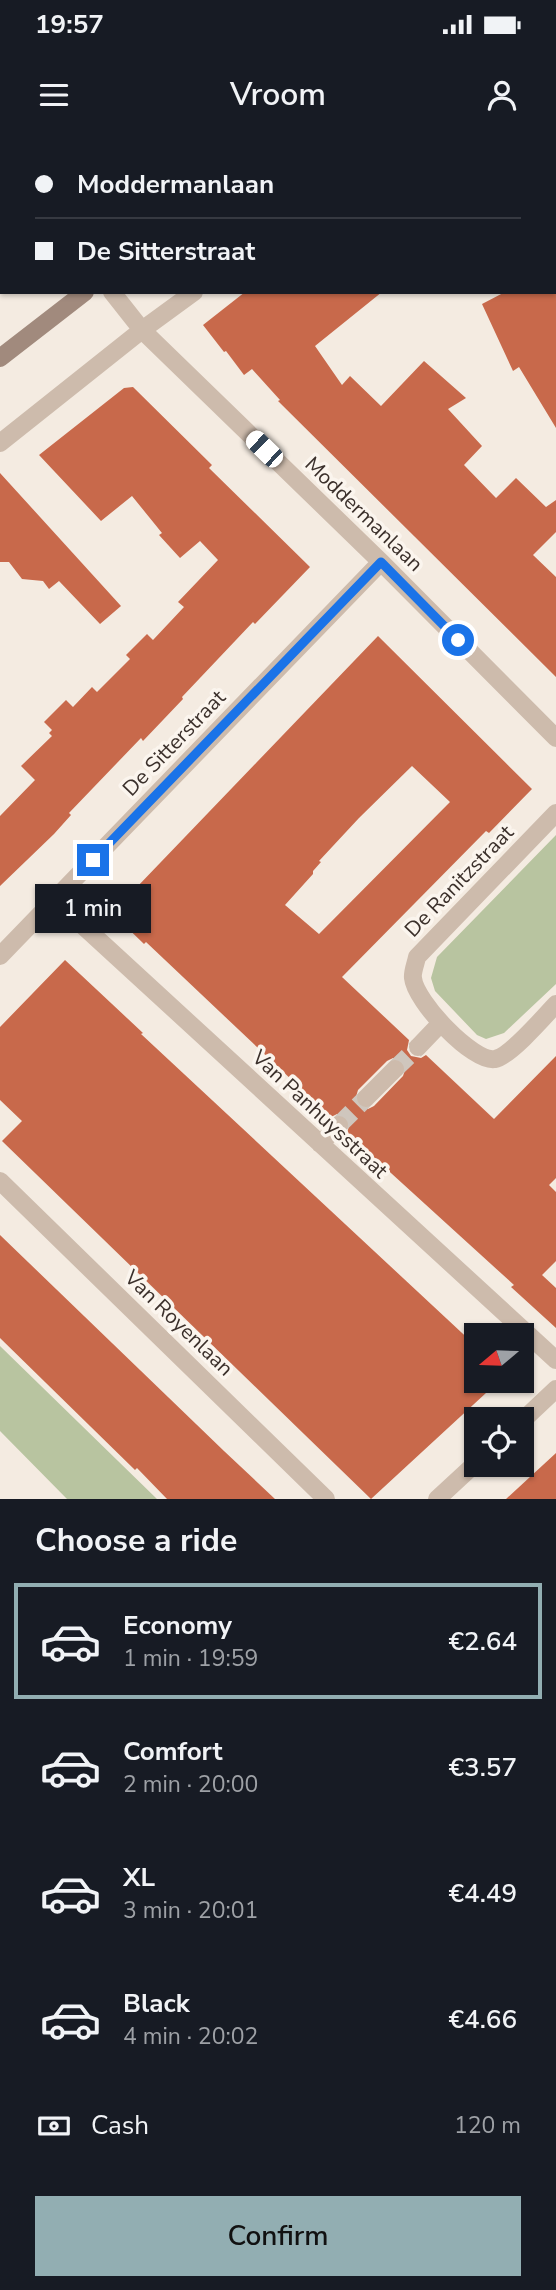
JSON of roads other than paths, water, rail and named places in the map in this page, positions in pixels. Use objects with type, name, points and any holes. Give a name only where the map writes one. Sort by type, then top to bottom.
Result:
[{"type":"main road","points":[[0,358],[82,294]]},
{"type":"street","name":"Moddermanlaan","points":[[114,294],[142,330],[381,562],[556,738]]},
{"type":"street","points":[[0,443],[191,294]]},
{"type":"street","name":"De Sitterstraat","points":[[0,956],[381,562]]},
{"type":"street","name":"De Ranitzstraat","points":[[556,813],[417,957],[413,978],[421,999],[440,1024],[481,1057],[496,1059],[509,1051],[556,1004]]},
{"type":"street","name":"Van Panhuysstraat","points":[[55,900],[556,1360]]},
{"type":"street","points":[[418,1048],[440,1024]]},
{"type":"street","points":[[366,1098],[395,1069]]},
{"type":"street","points":[[320,1144],[339,1125]]},
{"type":"street","name":"Van Royenlaan","points":[[0,1181],[326,1499]]},
{"type":"street","points":[[534,1410],[556,1389]]},
{"type":"street","points":[[437,1499],[464,1474]]},
{"type":"tunnel","points":[[395,1069],[418,1047]]},
{"type":"tunnel","points":[[339,1125],[366,1098]]}]
